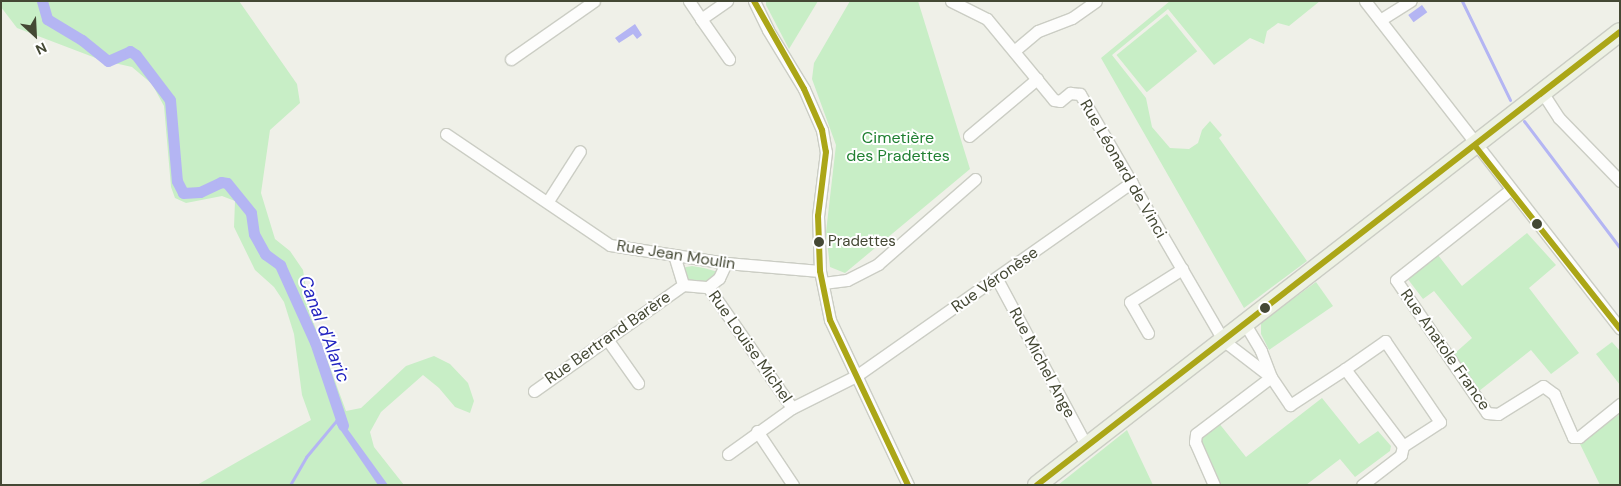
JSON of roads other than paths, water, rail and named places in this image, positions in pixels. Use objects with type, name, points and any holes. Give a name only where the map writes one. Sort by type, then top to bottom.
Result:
[{"type":"main road","points":[[1037,485],[1620,32]]},
{"type":"street","points":[[512,59],[594,1]]},
{"type":"street","points":[[689,1],[729,59]]},
{"type":"street","points":[[702,19],[727,1]]},
{"type":"street","points":[[754,1],[771,35],[783,51]]},
{"type":"street","points":[[763,1],[783,51],[822,130],[826,152],[818,216],[821,277],[830,320],[908,485]]},
{"type":"street","name":"Rue Léonard de Vinci","points":[[951,1],[987,19],[1054,100],[1060,100],[1070,93],[1080,94],[1224,340]]},
{"type":"street","points":[[1014,51],[1038,32],[1072,18],[1096,1]]},
{"type":"street","points":[[1364,1],[1620,330]]},
{"type":"street","points":[[1380,20],[1410,1]]},
{"type":"street","points":[[969,136],[1038,79]]},
{"type":"street","points":[[1542,92],[1559,118],[1620,181]]},
{"type":"street","name":"Rue Jean Moulin","points":[[446,134],[548,201],[610,245],[847,280],[878,264],[975,179]]},
{"type":"street","points":[[548,201],[580,151]]},
{"type":"street","name":"Rue Véronèse","points":[[728,454],[757,431],[792,408],[856,376],[997,279],[1132,182]]},
{"type":"street","name":"Rue Anatole France","points":[[1510,190],[1396,280],[1487,413],[1498,414],[1543,386],[1554,394],[1573,437],[1579,437],[1620,404]]},
{"type":"street","name":"Rue Bertrand Barère","points":[[674,255],[683,285]]},
{"type":"street","name":"Rue Louise Michel","points":[[726,263],[719,278],[708,287],[792,408]]},
{"type":"street","points":[[1148,333],[1130,302],[1182,269]]},
{"type":"street","name":"Rue Michel Ange","points":[[997,279],[1087,447]]},
{"type":"street","name":"Rue Bertrand Barère","points":[[534,391],[683,285],[708,287]]},
{"type":"street","points":[[1245,324],[1261,351],[1271,377],[1290,405],[1385,342],[1440,422],[1403,446],[1401,455],[1362,485]]},
{"type":"street","points":[[607,339],[638,383]]},
{"type":"street","points":[[1224,340],[1271,377]]},
{"type":"street","points":[[1345,369],[1403,446]]},
{"type":"street","points":[[1214,485],[1195,442],[1196,434],[1271,377]]},
{"type":"street","points":[[757,431],[793,485]]},
{"type":"water","points":[[1422,5],[1427,12],[1414,22],[1408,15]]},
{"type":"water","points":[[635,24],[642,35],[637,39],[633,34],[619,43],[615,38]]},
{"type":"water","points":[[338,413],[341,414],[346,427],[388,485],[378,485],[335,422]]},
{"type":"waterway","name":"Canal d'Alaric","points":[[42,1],[47,19],[82,40],[108,61],[130,51],[136,55],[170,100],[177,181],[183,193],[200,192],[221,182],[227,183],[251,213],[254,234],[265,254],[280,265],[315,342],[343,425]]},
{"type":"waterway","points":[[1462,1],[1510,100]]},
{"type":"waterway","points":[[1524,121],[1620,248]]},
{"type":"waterway","points":[[290,485],[306,457],[336,421]]},
{"type":"place","name":"Pradettes","points":[[819,242]]},
{"type":"park label","name":"Cimetière des Pradettes","points":[[898,147]]}]
